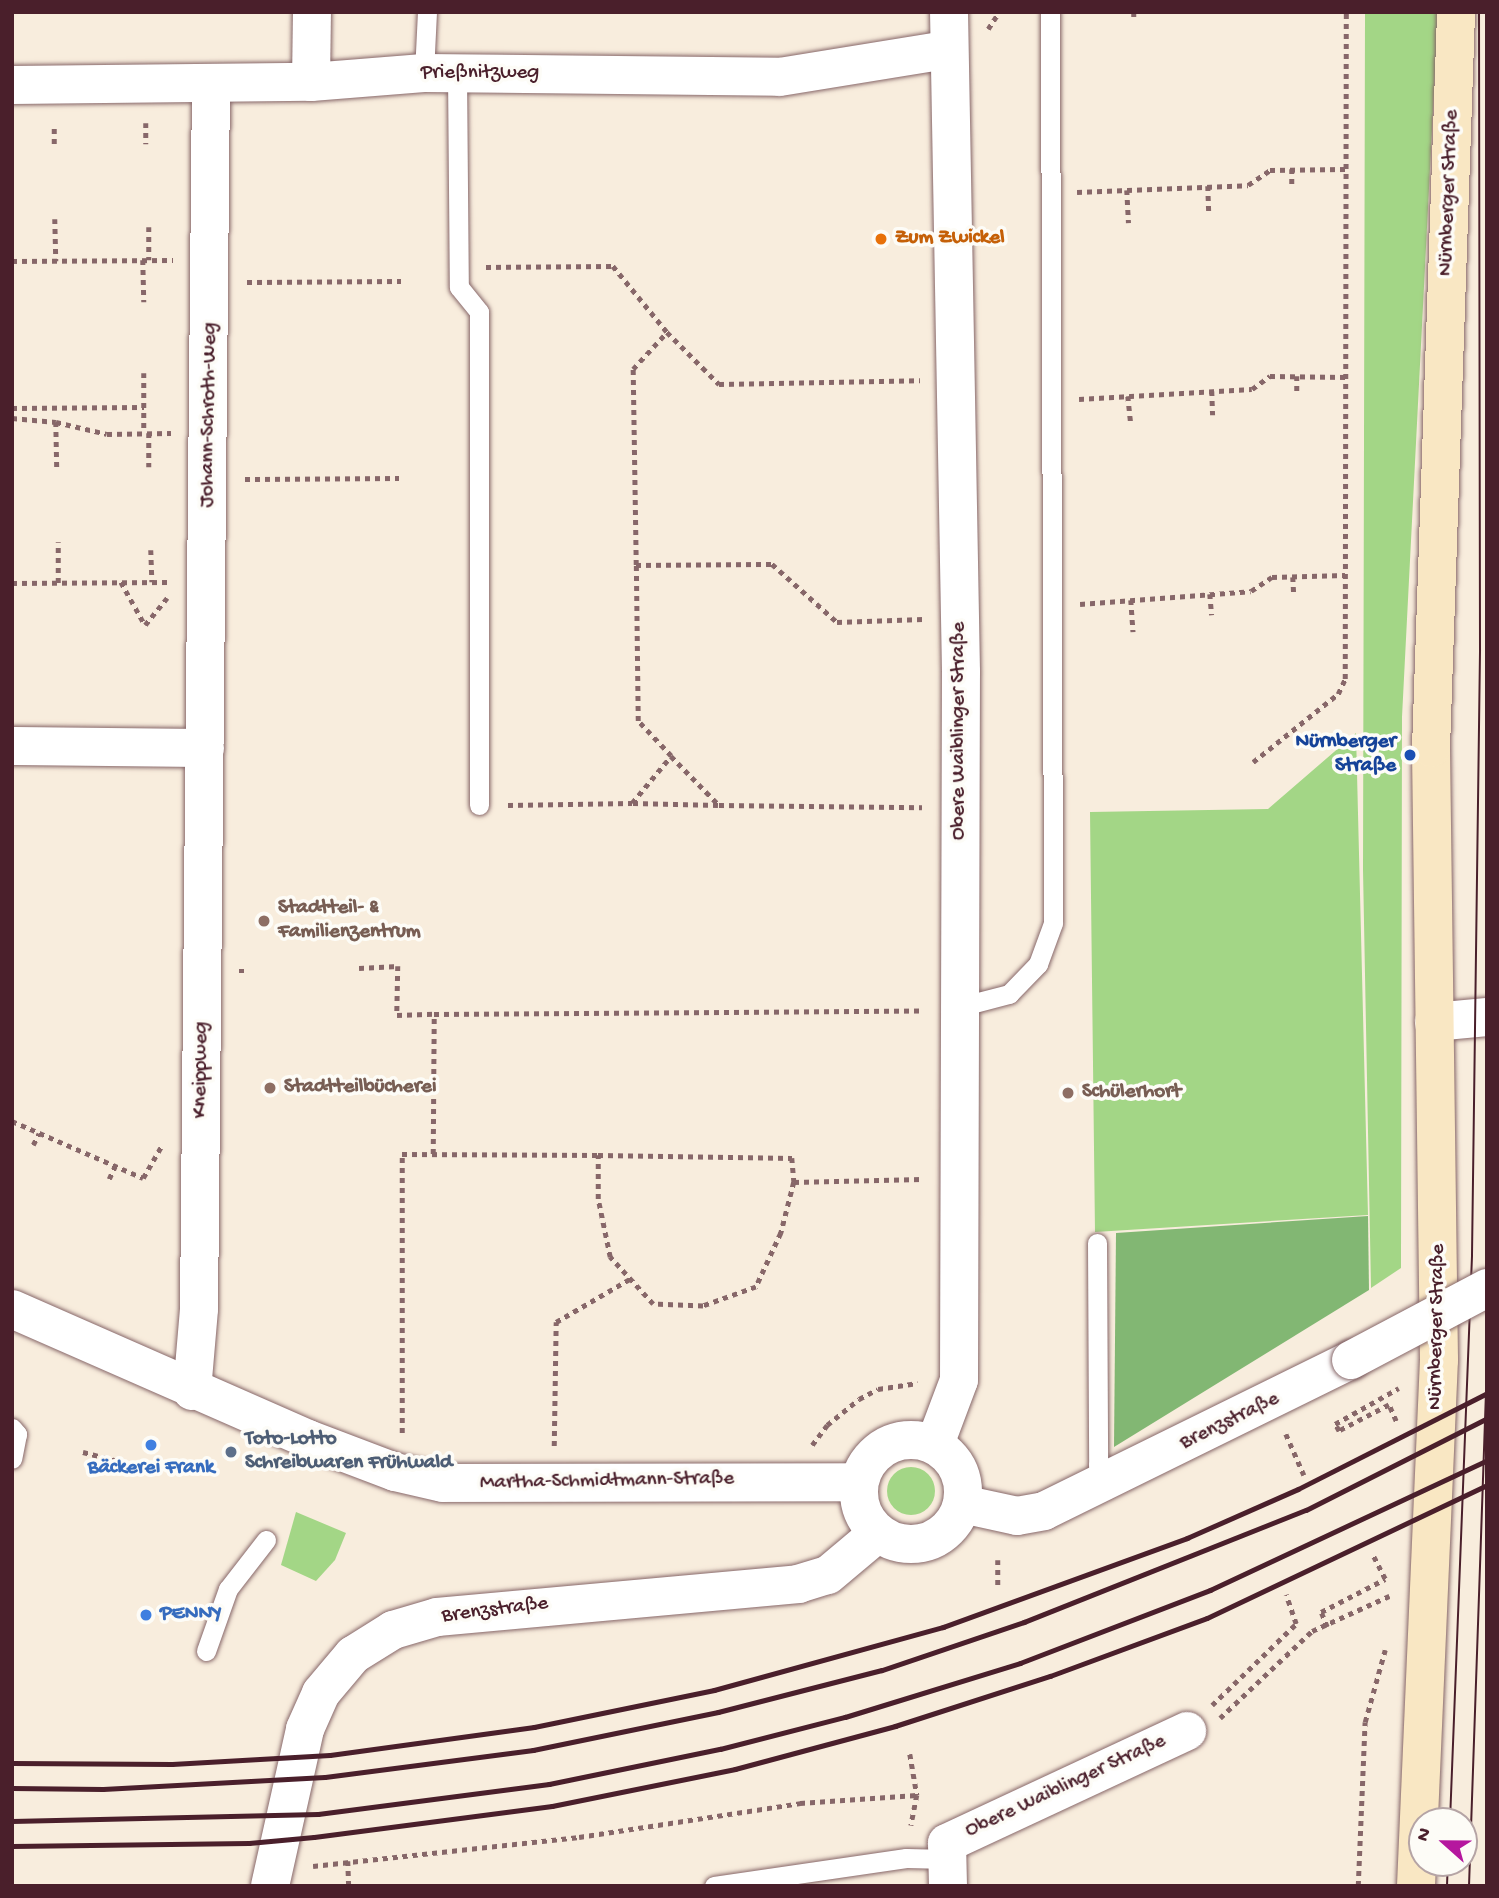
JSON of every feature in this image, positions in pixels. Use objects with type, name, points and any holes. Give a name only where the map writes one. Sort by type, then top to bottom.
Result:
[{"type":"main road","name":"Nürnberger Straße","points":[[1416,1886],[1439,1346],[1431,748],[1456,12]]},
{"type":"street","points":[[311,82],[312,12]]},
{"type":"street","name":"Obere Waiblinger Straße","points":[[935,1444],[959,1380],[948,1009],[961,672],[946,50],[949,12]]},
{"type":"street","name":"Prießnitzweg","points":[[12,85],[311,82],[440,73],[780,77],[946,50]]},
{"type":"street","name":"Johann-Schroth-Weg","points":[[205,748],[212,282],[211,83]]},
{"type":"street","points":[[12,746],[205,748]]},
{"type":"street","name":"Kneippweg","points":[[192,1391],[200,1309],[205,748]]},
{"type":"street","points":[[1434,1022],[1487,1017]]},
{"type":"street","name":"Brenzstraße","points":[[962,1504],[1017,1516],[1044,1511],[1103,1485],[1487,1288]]},
{"type":"street","name":"Martha-Schmidtmann-Straße","points":[[14,1316],[395,1472],[443,1483],[858,1482]]},
{"type":"street","points":[[909,1438],[935,1444],[956,1463],[963,1481],[962,1504],[950,1528],[924,1543],[901,1544],[878,1533],[859,1503],[858,1482],[871,1456],[893,1441],[909,1438]]},
{"type":"street","name":"Brenzstraße","points":[[270,1886],[304,1729],[321,1693],[353,1655],[393,1630],[437,1617],[489,1611],[798,1584],[828,1575],[878,1533]]},
{"type":"street","name":"Obere Waiblinger Straße","points":[[948,1872],[947,1843],[1186,1731]]},
{"type":"lane","points":[[426,12],[440,73],[459,287],[479,312],[479,805]]},
{"type":"lane","points":[[948,1009],[1009,993],[1038,964],[1054,923],[1048,193],[1050,12]]},
{"type":"lane","points":[[1097,1243],[1098,1465],[1103,1485]]},
{"type":"lane","points":[[12,1428],[17,1434],[12,1459]]},
{"type":"lane","points":[[206,1651],[228,1589],[266,1540]]},
{"type":"lane","points":[[714,1886],[906,1858],[948,1872]]},
{"type":"path","points":[[991,27],[999,12]]},
{"type":"path","points":[[1253,762],[1338,694],[1345,679],[1346,12]]},
{"type":"path","points":[[146,123],[146,144]]},
{"type":"path","points":[[54,125],[54,144]]},
{"type":"path","points":[[1292,169],[1292,185]]},
{"type":"path","points":[[1048,193],[1248,185],[1270,170],[1345,169]]},
{"type":"path","points":[[1208,187],[1209,211]]},
{"type":"path","points":[[1127,190],[1129,223]]},
{"type":"path","points":[[55,219],[56,261]]},
{"type":"path","points":[[144,302],[149,227]]},
{"type":"path","points":[[12,261],[180,260]]},
{"type":"path","points":[[458,268],[613,266],[667,332],[719,384],[932,381]]},
{"type":"path","points":[[212,282],[401,281]]},
{"type":"path","points":[[328,282],[328,288]]},
{"type":"path","points":[[667,332],[633,369],[638,721],[719,805]]},
{"type":"path","points":[[144,373],[149,467]]},
{"type":"path","points":[[1050,401],[1252,389],[1270,376],[1346,377]]},
{"type":"path","points":[[1297,376],[1297,391]]},
{"type":"path","points":[[1212,391],[1213,415]]},
{"type":"path","points":[[1128,396],[1131,425]]},
{"type":"path","points":[[12,408],[144,407]]},
{"type":"path","points":[[12,418],[56,422],[107,434],[210,434]]},
{"type":"path","points":[[56,422],[57,468]]},
{"type":"path","points":[[209,478],[398,478]]},
{"type":"path","points":[[324,488],[325,478]]},
{"type":"path","points":[[58,542],[58,583]]},
{"type":"path","points":[[151,551],[152,582]]},
{"type":"path","points":[[636,565],[772,564],[837,622],[934,619]]},
{"type":"path","points":[[1051,606],[1251,591],[1272,578],[1345,575]]},
{"type":"path","points":[[1293,577],[1294,596]]},
{"type":"path","points":[[121,582],[145,625],[172,592]]},
{"type":"path","points":[[12,583],[181,582]]},
{"type":"path","points":[[1210,594],[1212,615]]},
{"type":"path","points":[[1131,600],[1133,632]]},
{"type":"path","points":[[632,803],[671,756]]},
{"type":"path","points":[[479,805],[632,803],[936,807]]},
{"type":"path","points":[[359,968],[398,966],[397,1015],[948,1009]]},
{"type":"path","points":[[433,1154],[434,1014]]},
{"type":"path","points":[[12,1121],[143,1178],[168,1142],[201,1141]]},
{"type":"path","points":[[33,1145],[38,1133]]},
{"type":"path","points":[[402,1437],[402,1154],[598,1155],[792,1158],[794,1182],[781,1233],[756,1287],[703,1306],[653,1304],[610,1257],[598,1199],[598,1155]]},
{"type":"path","points":[[109,1179],[115,1166]]},
{"type":"path","points":[[794,1182],[918,1179]]},
{"type":"path","points":[[554,1448],[556,1322],[630,1279]]},
{"type":"path","points":[[808,1455],[827,1425],[867,1395],[915,1383],[940,1386],[959,1380]]},
{"type":"path","points":[[1400,1428],[1389,1405],[1339,1432],[1335,1423],[1402,1386]]},
{"type":"path","points":[[83,1452],[126,1463]]},
{"type":"path","points":[[1327,1627],[1321,1612],[1385,1579],[1372,1553]]},
{"type":"path","points":[[998,1560],[998,1588]]},
{"type":"path","points":[[1186,1731],[1205,1732],[1312,1631],[1327,1627],[1398,1592],[1397,1601]]},
{"type":"path","points":[[1186,1731],[1296,1624],[1286,1595]]},
{"type":"path","points":[[1358,1886],[1365,1722],[1386,1647]]},
{"type":"path","points":[[312,1866],[579,1837],[800,1803],[917,1795],[910,1754]]},
{"type":"path","points":[[348,1861],[349,1886]]},
{"type":"green space","points":[[1365,12],[1438,12],[1402,717],[1401,1268],[1371,1288],[1363,870]]},
{"type":"green space","points":[[1356,733],[1368,1215],[1095,1232],[1090,812],[1268,809]]},
{"type":"green space","points":[[1368,1216],[1369,1290],[1114,1447],[1116,1233]]},
{"type":"green space","points":[[911,1467],[928,1474],[935,1491],[928,1508],[911,1515],[894,1508],[887,1491],[894,1474]]},
{"type":"green space","points":[[296,1512],[346,1533],[335,1560],[316,1581],[281,1565]]},
{"type":"tram line","points":[[1451,1807],[1472,1255],[1480,650],[1479,12]]},
{"type":"tram line","points":[[1469,1886],[1487,1363]]},
{"type":"tram line","points":[[1447,1877],[1447,1886]]},
{"type":"railway","points":[[12,1763],[172,1764],[330,1755],[534,1727],[714,1690],[943,1627],[1187,1538],[1298,1489],[1487,1393]]},
{"type":"railway","points":[[12,1788],[103,1789],[325,1777],[533,1750],[718,1712],[882,1670],[1024,1622],[1306,1510],[1487,1418]]},
{"type":"railway","points":[[12,1821],[318,1814],[549,1784],[720,1749],[845,1717],[1020,1663],[1210,1590],[1487,1460]]},
{"type":"railway","points":[[12,1846],[249,1843],[314,1837],[552,1806],[735,1769],[895,1726],[1050,1676],[1207,1618],[1487,1485]]},
{"type":"place","name":"Zum Zwickel","points":[[881,239]]},
{"type":"place","name":"Nürnberger Straße","points":[[1410,755]]},
{"type":"place","name":"Stadtteil- & Familienzentrum","points":[[264,921]]},
{"type":"place","name":"Stadtteilbücherei","points":[[270,1088]]},
{"type":"place","name":"Schülerhort","points":[[1068,1093]]},
{"type":"place","name":"Bäckerei Frank","points":[[151,1445]]},
{"type":"place","name":"Toto-Lotto Schreibwaren Frühwald","points":[[231,1452]]},
{"type":"place","name":"PENNY","points":[[146,1615]]}]
